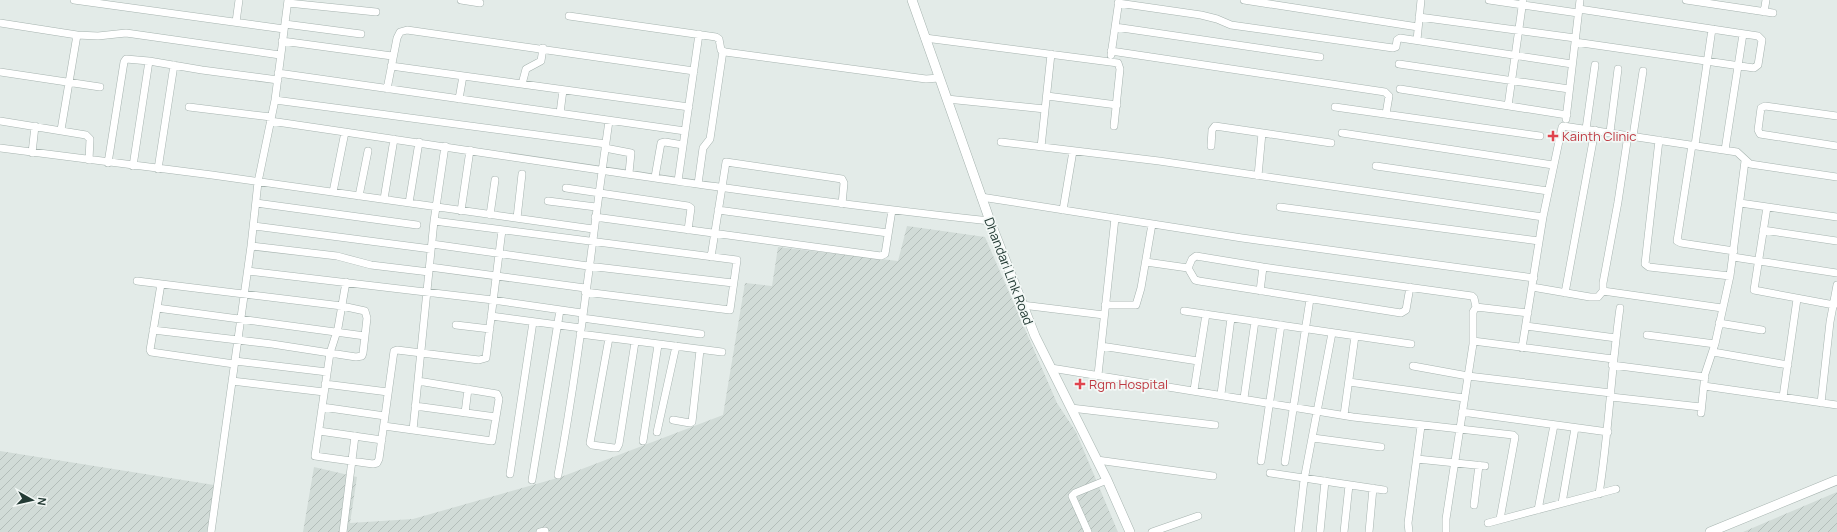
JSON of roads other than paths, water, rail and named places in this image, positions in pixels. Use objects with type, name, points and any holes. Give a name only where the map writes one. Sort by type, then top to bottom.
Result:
[{"type":"street","points":[[74,0],[236,22],[361,34]]},
{"type":"street","points":[[236,22],[239,0]]},
{"type":"street","points":[[462,0],[480,3]]},
{"type":"street","name":"Dhandari Link Road","points":[[912,0],[981,197],[1022,305],[1035,336],[1107,480],[1130,532]]},
{"type":"street","points":[[1244,0],[1418,27]]},
{"type":"street","points":[[1417,40],[1421,0]]},
{"type":"street","points":[[1419,17],[1519,30],[1737,66],[1756,67],[1762,45],[1762,40],[1758,36],[1523,2],[1489,0]]},
{"type":"street","points":[[1566,126],[1580,0]]},
{"type":"street","points":[[1686,0],[1773,13]]},
{"type":"street","points":[[1764,12],[1766,0]]},
{"type":"street","points":[[211,532],[237,340],[248,271],[258,182],[275,100],[288,1],[376,12]]},
{"type":"street","points":[[1110,62],[1119,2],[1201,15],[1217,19],[1231,25],[1392,48],[1396,47],[1398,38],[1572,64]]},
{"type":"street","points":[[1508,106],[1523,2]]},
{"type":"street","points":[[569,16],[718,38],[720,50],[722,52],[710,139],[703,148],[698,184]]},
{"type":"street","points":[[0,23],[77,35],[98,36],[126,33],[280,55]]},
{"type":"street","points":[[1115,27],[1320,57]]},
{"type":"street","points":[[1712,29],[1708,61],[1677,241],[1758,261],[1837,273]]},
{"type":"street","points":[[387,89],[392,56],[400,32],[407,30],[543,48],[694,71]]},
{"type":"street","points":[[678,180],[699,34]]},
{"type":"street","points":[[1725,150],[1743,34]]},
{"type":"street","points":[[61,130],[77,35]]},
{"type":"street","points":[[925,38],[1110,62],[1120,65],[1114,126]]},
{"type":"street","points":[[282,41],[392,56]]},
{"type":"street","points":[[522,84],[526,69],[541,61],[543,48]]},
{"type":"street","points":[[1112,51],[1385,92],[1389,96],[1386,114]]},
{"type":"street","points":[[722,52],[926,79],[939,78]]},
{"type":"street","points":[[1041,147],[1051,54]]},
{"type":"street","points":[[108,163],[124,62],[126,59],[130,58],[174,65],[387,89],[685,131]]},
{"type":"street","points":[[133,166],[149,61]]},
{"type":"street","points":[[1399,64],[1569,89]]},
{"type":"street","points":[[158,169],[174,65]]},
{"type":"street","points":[[1586,129],[1595,65]]},
{"type":"street","points":[[391,66],[689,107]]},
{"type":"street","points":[[1610,132],[1618,69]]},
{"type":"street","points":[[1532,287],[1596,298],[1603,291],[1603,282],[1643,71]]},
{"type":"street","points":[[0,72],[100,87]]},
{"type":"street","points":[[459,99],[463,76]]},
{"type":"street","points":[[1400,89],[1567,115]]},
{"type":"street","points":[[560,113],[564,90]]},
{"type":"street","points":[[1046,96],[1117,105]]},
{"type":"street","points":[[947,99],[1045,109]]},
{"type":"street","points":[[275,100],[605,146],[631,153],[629,173]]},
{"type":"street","points":[[1837,116],[1765,106],[1761,108],[1758,130],[1760,134],[1837,146]]},
{"type":"street","points":[[189,107],[345,132],[698,184],[842,204],[990,221]]},
{"type":"street","points":[[1335,107],[1540,136]]},
{"type":"street","points":[[0,121],[61,130],[89,136],[89,160]]},
{"type":"street","points":[[558,475],[576,372],[588,266],[609,121]]},
{"type":"street","points":[[32,153],[36,126]]},
{"type":"street","points":[[1211,146],[1212,130],[1215,126],[1331,143]]},
{"type":"street","points":[[1522,348],[1543,217],[1562,127],[1566,126],[1610,132],[1737,152],[1750,164],[1837,177]]},
{"type":"street","points":[[1564,293],[1595,130]]},
{"type":"street","points":[[334,192],[345,132]]},
{"type":"street","points":[[1258,176],[1262,133]]},
{"type":"street","points":[[1342,133],[1553,165]]},
{"type":"street","points":[[384,199],[394,139]]},
{"type":"street","points":[[1659,140],[1645,264],[1649,267],[1730,276]]},
{"type":"street","points":[[409,203],[419,142]]},
{"type":"street","points":[[655,177],[661,143],[665,142],[683,145]]},
{"type":"street","points":[[1001,142],[1159,161],[1543,217]]},
{"type":"street","points":[[413,430],[434,221],[445,146]]},
{"type":"street","points":[[0,148],[334,192],[593,229]]},
{"type":"street","points":[[461,210],[470,150]]},
{"type":"street","points":[[360,196],[368,151]]},
{"type":"street","points":[[1063,210],[1073,151]]},
{"type":"street","points":[[1413,366],[1468,376],[1611,395],[1701,410],[1705,377],[1715,344],[1730,276],[1745,161]]},
{"type":"street","points":[[711,257],[726,162],[842,179],[844,183],[842,204]]},
{"type":"street","points":[[1376,166],[1548,191]]},
{"type":"street","points":[[517,218],[522,174]]},
{"type":"street","points":[[490,214],[495,180]]},
{"type":"street","points":[[566,188],[688,206],[691,208],[688,230]]},
{"type":"street","points":[[981,197],[1152,224],[1534,278]]},
{"type":"street","points":[[548,201],[596,207]]},
{"type":"street","points":[[256,203],[417,225]]},
{"type":"street","points":[[1740,203],[1837,217]]},
{"type":"street","points":[[1280,207],[1539,241]]},
{"type":"street","points":[[1767,207],[1758,261],[1755,291],[1834,305]]},
{"type":"street","points":[[718,210],[888,233]]},
{"type":"street","points":[[595,217],[881,256],[885,254],[892,210]]},
{"type":"street","points":[[1098,375],[1115,218]]},
{"type":"street","points":[[251,246],[337,256],[371,265],[496,276],[730,310],[737,260],[434,221]]},
{"type":"street","points":[[1105,305],[1136,304],[1146,262],[1152,224]]},
{"type":"street","points":[[254,226],[499,252],[588,266],[733,283]]},
{"type":"street","points":[[346,282],[337,332],[330,353],[315,456],[374,464],[377,462],[382,440],[394,351],[421,352],[483,359],[487,354],[502,230]]},
{"type":"street","points":[[1763,230],[1837,242]]},
{"type":"street","points":[[1188,268],[1192,259],[1196,256],[1263,268],[1472,296],[1474,298],[1476,307],[1473,312],[1473,341],[1446,519],[1446,532]]},
{"type":"street","points":[[1146,262],[1188,268]]},
{"type":"street","points":[[1188,268],[1195,280],[1199,281],[1401,313],[1406,310],[1410,288]]},
{"type":"street","points":[[1260,291],[1263,268]]},
{"type":"street","points":[[248,271],[493,300],[560,310],[582,316],[701,334]]},
{"type":"street","points":[[137,281],[342,306],[365,311],[367,318],[362,356],[356,357],[153,330]]},
{"type":"street","points":[[161,284],[150,350],[154,354],[327,372]]},
{"type":"street","points":[[1821,403],[1837,285]]},
{"type":"street","points":[[1603,291],[1722,308]]},
{"type":"street","points":[[1285,462],[1310,299]]},
{"type":"street","points":[[1783,397],[1797,299]]},
{"type":"street","points":[[1022,305],[1104,315]]},
{"type":"street","points":[[1476,307],[1528,313]]},
{"type":"street","points":[[157,308],[365,336]]},
{"type":"street","points":[[1599,494],[1608,432],[1613,362],[1620,308]]},
{"type":"street","points":[[532,480],[560,310]]},
{"type":"street","points":[[1184,311],[1411,344]]},
{"type":"street","points":[[1194,390],[1206,314]]},
{"type":"street","points":[[491,316],[558,325],[609,338],[722,352]]},
{"type":"street","points":[[1221,394],[1231,318]]},
{"type":"street","points":[[510,474],[534,322]]},
{"type":"street","points":[[1244,398],[1255,322]]},
{"type":"street","points":[[1719,323],[1762,330]]},
{"type":"street","points":[[456,325],[490,329]]},
{"type":"street","points":[[1261,461],[1281,325]]},
{"type":"street","points":[[1526,326],[1616,338]]},
{"type":"street","points":[[1298,532],[1305,478],[1332,333]]},
{"type":"street","points":[[1646,335],[1715,344]]},
{"type":"street","points":[[1344,415],[1355,336]]},
{"type":"street","points":[[609,338],[590,443],[592,445],[617,448],[619,444],[635,342]]},
{"type":"street","points":[[1473,341],[1705,377]]},
{"type":"street","points":[[642,442],[658,345]]},
{"type":"street","points":[[657,432],[676,346]]},
{"type":"street","points":[[1101,346],[1198,360]]},
{"type":"street","points":[[673,420],[690,423],[692,422],[700,350]]},
{"type":"street","points":[[1713,352],[1788,365]]},
{"type":"street","points":[[1051,368],[1221,394],[1344,415],[1421,426],[1511,434],[1514,437],[1500,520]]},
{"type":"street","points":[[232,381],[324,392]]},
{"type":"street","points":[[384,426],[491,442],[493,439],[499,399],[497,394],[418,381]]},
{"type":"street","points":[[1349,382],[1464,398]]},
{"type":"street","points":[[325,384],[388,392]]},
{"type":"street","points":[[1704,386],[1837,405]]},
{"type":"street","points":[[465,413],[468,389]]},
{"type":"street","points":[[415,406],[496,417]]},
{"type":"street","points":[[322,408],[385,416]]},
{"type":"street","points":[[1071,408],[1215,425]]},
{"type":"street","points":[[1462,412],[1608,432]]},
{"type":"street","points":[[1538,510],[1554,425]]},
{"type":"street","points":[[1409,532],[1408,523],[1421,426]]},
{"type":"street","points":[[1562,503],[1575,428]]},
{"type":"street","points":[[319,432],[382,440]]},
{"type":"street","points":[[343,532],[355,436]]},
{"type":"street","points":[[1313,438],[1381,447]]},
{"type":"street","points":[[1417,459],[1482,466],[1474,505]]},
{"type":"street","points":[[1097,460],[1212,476]]},
{"type":"street","points":[[1270,473],[1384,490]]},
{"type":"street","points":[[1088,532],[1072,496],[1075,493],[1107,480]]},
{"type":"street","points":[[1710,532],[1837,480]]},
{"type":"street","points":[[1320,532],[1325,481]]},
{"type":"street","points":[[1344,532],[1349,485]]},
{"type":"street","points":[[1369,532],[1373,488]]},
{"type":"street","points":[[1488,523],[1616,489]]},
{"type":"street","points":[[1152,532],[1198,516]]},
{"type":"place","name":"Kainth Clinic","points":[[1553,136]]},
{"type":"place","name":"Rgm Hospital","points":[[1080,384]]}]
